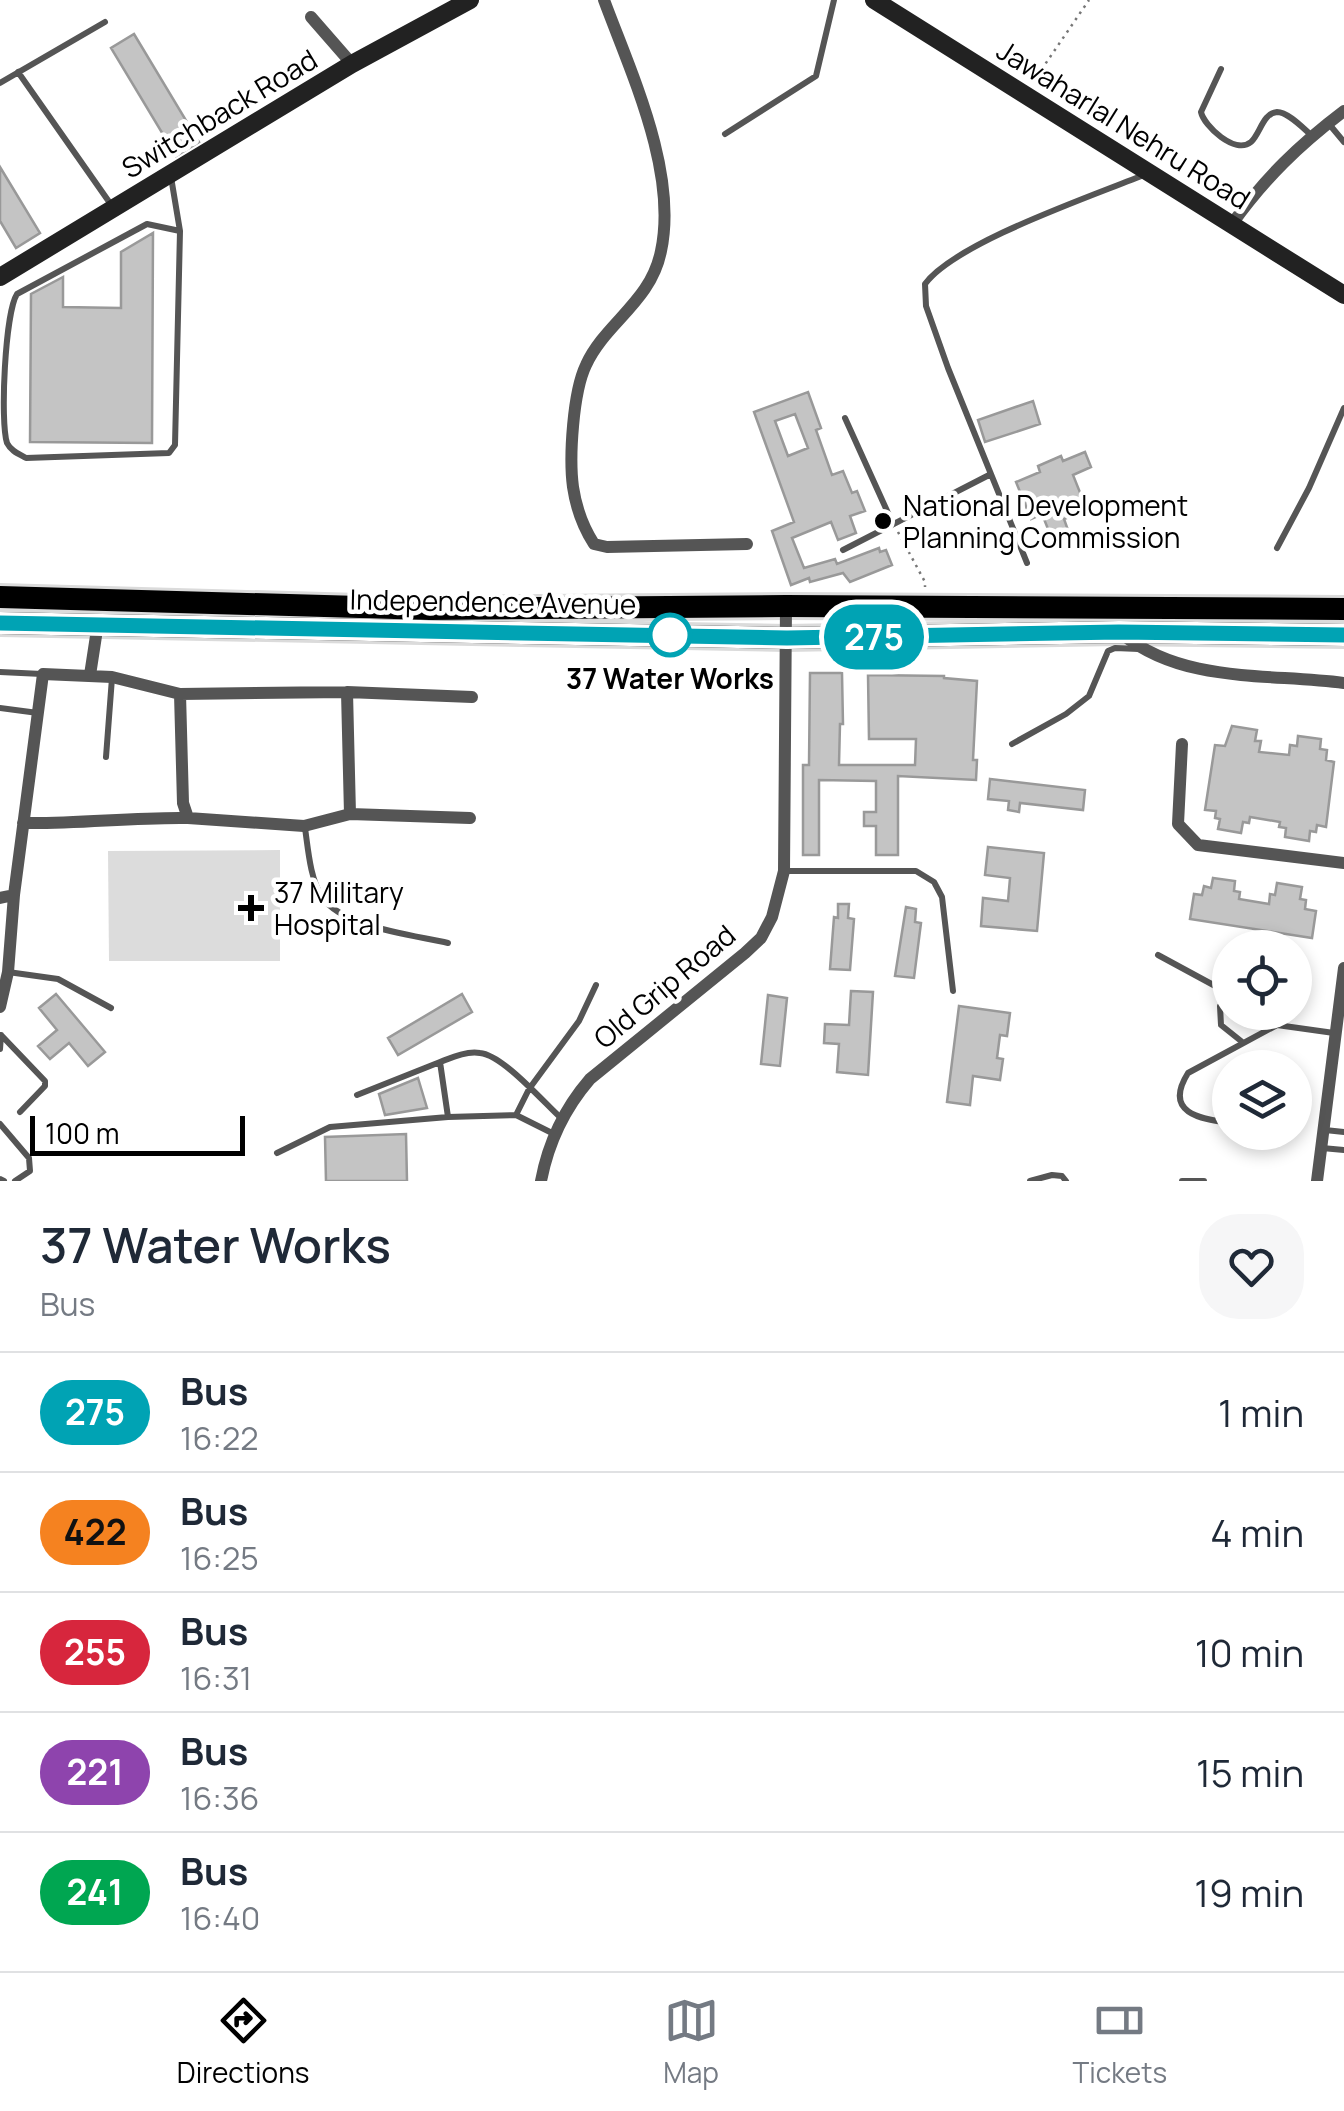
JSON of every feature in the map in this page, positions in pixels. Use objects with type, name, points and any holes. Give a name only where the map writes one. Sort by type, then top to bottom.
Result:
[{"type":"highway","name":"Independence Avenue","points":[[0,597],[430,609],[1344,609]]},
{"type":"highway","name":"Independence Avenue","points":[[0,623],[787,638],[1119,632],[1344,635]]},
{"type":"street","name":"Switchback Road","points":[[0,277],[352,64],[470,0]]},
{"type":"street","points":[[604,0],[654,148],[664,195],[664,228],[655,272],[640,298],[586,363],[580,384],[572,484],[578,510],[594,544],[607,547],[747,544]]},
{"type":"street","name":"Jawaharlal Nehru Road","points":[[874,0],[1344,295]]},
{"type":"street","points":[[311,18],[352,64]]},
{"type":"street","points":[[1232,224],[1261,183],[1344,111]]},
{"type":"street","name":"Old Grip Road","points":[[541,1181],[563,1120],[590,1080],[760,938],[780,898],[784,870],[786,606]]},
{"type":"street","points":[[90,675],[98,623]]},
{"type":"street","points":[[1119,632],[1140,649],[1200,671],[1344,683]]},
{"type":"street","points":[[0,1007],[8,972],[7,897],[23,823],[43,674],[112,676],[180,694],[346,692],[472,697]]},
{"type":"street","points":[[346,692],[350,814]]},
{"type":"street","points":[[180,694],[182,803],[188,818]]},
{"type":"street","points":[[1182,744],[1178,824],[1198,845],[1344,863]]},
{"type":"street","points":[[23,823],[188,818],[304,826],[350,814],[470,818]]},
{"type":"street","points":[[1317,1181],[1344,968]]},
{"type":"lane","points":[[726,134],[816,76],[834,0]]},
{"type":"lane","points":[[0,83],[105,22]]},
{"type":"lane","points":[[1221,70],[1201,112],[1208,127],[1243,146],[1269,116],[1283,113],[1312,136]]},
{"type":"lane","points":[[18,72],[114,209]]},
{"type":"lane","points":[[1328,123],[1344,142]]},
{"type":"lane","points":[[1027,564],[926,306],[925,284],[940,267],[1022,224],[1147,174]]},
{"type":"lane","points":[[171,176],[180,231],[175,445],[169,453],[26,458],[14,452],[7,442],[4,411],[8,318],[17,294],[147,224],[180,231]]},
{"type":"lane","points":[[1276,548],[1309,488],[1344,408]]},
{"type":"lane","points":[[845,418],[893,524]]},
{"type":"lane","points":[[843,550],[991,474]]},
{"type":"lane","points":[[1012,744],[1066,714],[1089,696],[1108,651],[1140,649]]},
{"type":"lane","points":[[0,672],[43,674]]},
{"type":"lane","points":[[106,757],[112,676]]},
{"type":"lane","points":[[0,708],[38,713]]},
{"type":"lane","points":[[304,826],[322,897],[341,914],[375,927],[448,943]]},
{"type":"lane","points":[[784,870],[916,871],[934,882],[942,896],[953,991]]},
{"type":"lane","points":[[1158,954],[1212,986]]},
{"type":"lane","points":[[8,972],[58,979],[111,1008]]},
{"type":"lane","points":[[516,1115],[529,1089],[572,1032],[596,986]]},
{"type":"lane","points":[[1226,1030],[1242,1042]]},
{"type":"lane","points":[[1228,1050],[1267,1030]]},
{"type":"lane","points":[[1312,1030],[1336,1033]]},
{"type":"lane","points":[[0,1050],[1,1035]]},
{"type":"lane","points":[[1,1035],[45,1081],[45,1086],[20,1112]]},
{"type":"lane","points":[[357,1095],[466,1053],[484,1053],[563,1120]]},
{"type":"lane","points":[[1212,1059],[1188,1073],[1181,1084],[1180,1101],[1186,1112],[1212,1121]]},
{"type":"lane","points":[[440,1062],[448,1117]]},
{"type":"lane","points":[[277,1153],[330,1127],[448,1117],[516,1115],[556,1135]]},
{"type":"lane","points":[[0,1124],[29,1158],[30,1171],[15,1181]]},
{"type":"lane","points":[[1323,1129],[1344,1132]]},
{"type":"lane","points":[[1321,1147],[1344,1150]]},
{"type":"lane","points":[[1030,1181],[1052,1174],[1066,1181]]},
{"type":"lane","points":[[1182,1181],[1204,1181]]},
{"type":"path","points":[[1024,95],[1089,0]]},
{"type":"path","points":[[893,524],[925,582],[924,594]]},
{"type":"shaded area","points":[[280,850],[280,961],[109,961],[108,851]]},
{"type":"building","points":[[134,34],[199,142],[176,156],[111,48]]},
{"type":"building","points":[[0,167],[40,233],[16,248],[0,221]]},
{"type":"building","points":[[153,233],[152,443],[30,442],[31,294],[63,277],[63,307],[121,308],[121,252]]},
{"type":"building","points":[[808,392],[832,475],[843,471],[865,511],[850,516],[856,533],[838,540],[831,522],[792,538],[804,568],[835,559],[837,564],[879,548],[880,552],[886,550],[892,565],[850,582],[843,573],[791,585],[772,531],[794,522],[754,412]],"holes":[[[795,414],[808,448],[788,456],[775,421]]]},
{"type":"building","points":[[1033,401],[1040,424],[985,442],[978,420]]},
{"type":"building","points":[[1085,452],[1091,467],[1073,475],[1087,510],[1064,519],[1069,533],[1052,539],[1042,514],[1031,519],[1016,482],[1040,472],[1038,466],[1061,456],[1063,461]]},
{"type":"building","points":[[810,673],[842,673],[839,765],[915,765],[916,739],[869,739],[868,675],[944,676],[977,681],[973,760],[977,760],[976,780],[898,776],[898,855],[876,855],[876,826],[864,826],[864,812],[876,812],[876,781],[819,780],[819,855],[803,855],[803,765],[809,765]]},
{"type":"building","points":[[1232,726],[1257,730],[1259,752],[1289,755],[1290,745],[1297,746],[1298,736],[1321,739],[1320,749],[1327,750],[1326,760],[1334,762],[1326,827],[1317,825],[1316,832],[1310,831],[1309,841],[1285,837],[1286,828],[1279,827],[1280,822],[1250,817],[1249,823],[1243,822],[1241,833],[1218,829],[1220,819],[1215,818],[1216,811],[1205,810],[1215,745],[1225,746]]},
{"type":"building","points":[[990,779],[1085,790],[1083,810],[1020,803],[1019,812],[1008,810],[1009,801],[988,799]]},
{"type":"building","points":[[988,847],[1044,853],[1037,931],[981,926],[983,898],[1008,901],[1010,878],[985,875]]},
{"type":"building","points":[[1213,878],[1235,881],[1234,891],[1240,892],[1239,899],[1269,904],[1277,883],[1302,887],[1300,899],[1306,900],[1305,909],[1316,911],[1312,938],[1312,930],[1261,930],[1190,919],[1194,894],[1202,895],[1204,886],[1211,888]]},
{"type":"building","points":[[838,904],[849,904],[848,918],[854,919],[850,970],[830,969]]},
{"type":"building","points":[[906,907],[916,909],[915,922],[921,923],[914,978],[895,976]]},
{"type":"building","points":[[851,991],[873,992],[868,1075],[837,1072],[839,1044],[824,1043],[825,1024],[849,1025]]},
{"type":"building","points":[[56,994],[105,1052],[88,1066],[69,1043],[50,1059],[38,1046],[57,1030],[39,1008]]},
{"type":"building","points":[[462,994],[472,1012],[398,1055],[388,1038]]},
{"type":"building","points":[[768,995],[787,998],[780,1066],[761,1064]]},
{"type":"building","points":[[959,1006],[1010,1013],[1007,1036],[1000,1035],[1000,1080],[973,1076],[970,1105],[947,1102]]},
{"type":"building","points":[[418,1078],[427,1108],[385,1115],[379,1094]]},
{"type":"building","points":[[406,1134],[407,1181],[326,1181],[325,1137]]},
{"type":"bus line","name":"275","points":[[0,623],[787,638],[1119,632],[1344,635]]},
{"type":"place","name":"National Development Planning Commission","points":[[883,521]]},
{"type":"place","name":"37 Water Works","points":[[670,635]]},
{"type":"place","name":"37 Military Hospital","points":[[251,908]]}]
